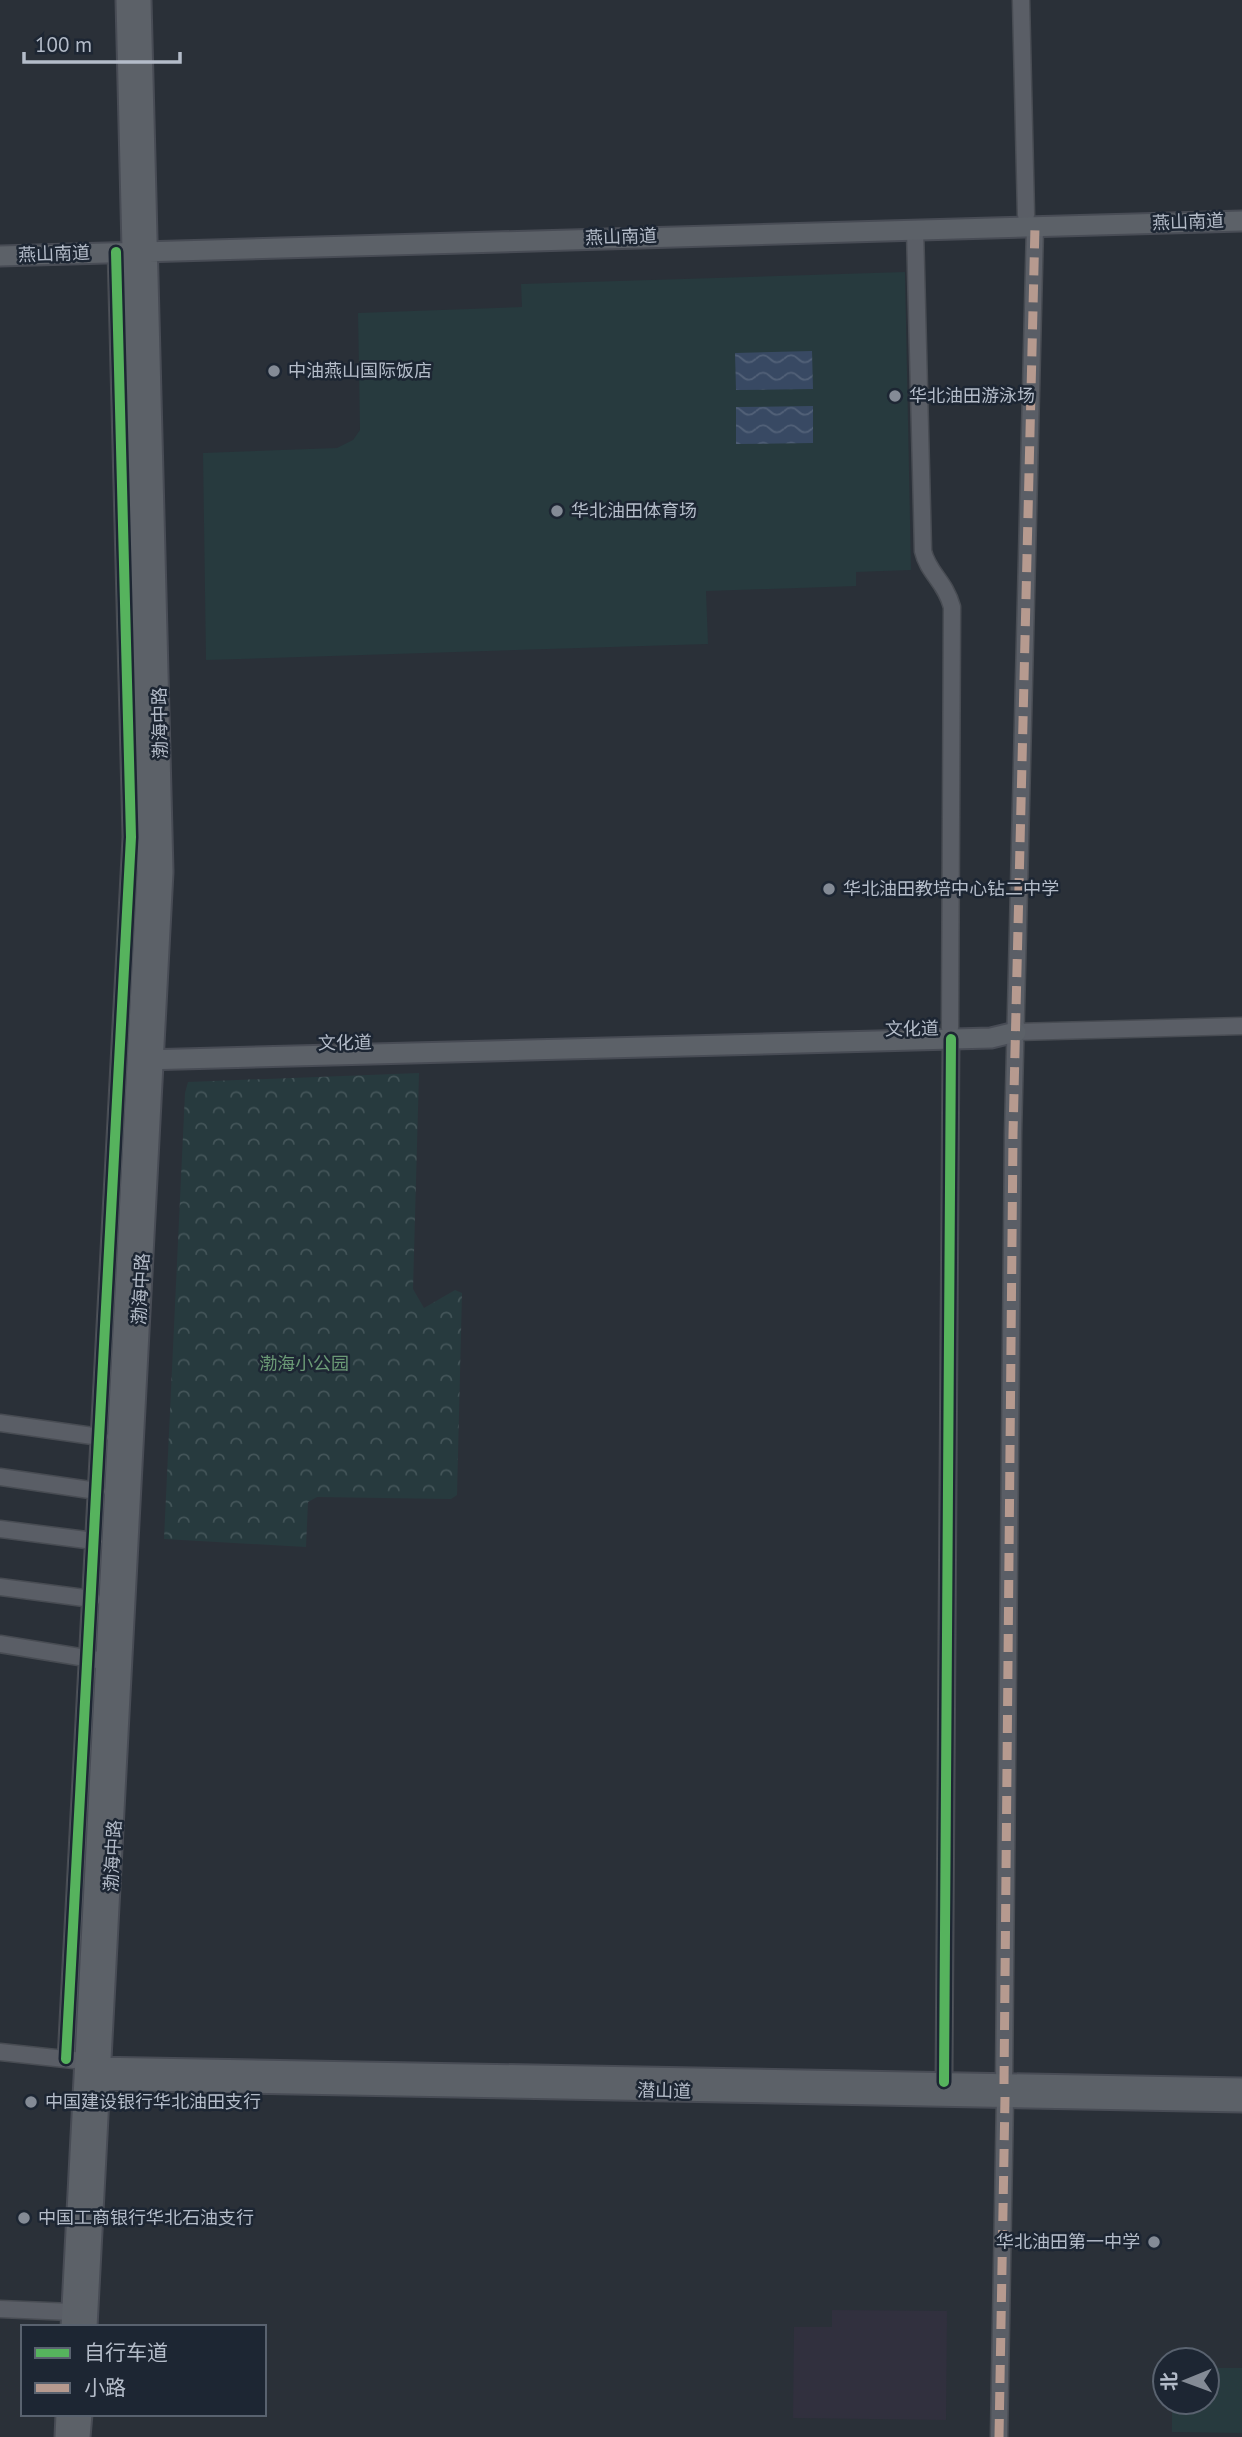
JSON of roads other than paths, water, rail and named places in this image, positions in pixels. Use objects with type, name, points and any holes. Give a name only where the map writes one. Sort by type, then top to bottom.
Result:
[{"type":"main road","points":[[125,0],[136,246]]},
{"type":"main road","points":[[136,246],[141,0]]},
{"type":"main road","name":"燕山南道","points":[[0,256],[136,246],[1031,220],[1242,209]]},
{"type":"main road","name":"燕山南道","points":[[0,242],[136,246],[915,229],[1031,220],[1242,221]]},
{"type":"main road","name":"渤海中路","points":[[87,2325],[88,2069],[98,1660],[163,832],[136,246]]},
{"type":"main road","name":"文化道","points":[[146,1054],[950,1033],[991,1027],[1016,1032]]},
{"type":"main road","name":"渤海中路","points":[[71,2320],[88,2069],[146,1054]]},
{"type":"main road","name":"潜山道","points":[[88,2069],[1005,2090],[1242,2102]]},
{"type":"main road","name":"潜山道","points":[[88,2069],[944,2082],[1005,2090],[1242,2088]]},
{"type":"main road","points":[[65,2437],[66,2416]]},
{"type":"main road","points":[[80,2437],[82,2416]]},
{"type":"street","points":[[999,2437],[1016,1032],[1031,220],[1021,0]]},
{"type":"street","points":[[915,229],[923,551],[926,564],[947,590],[953,607],[944,2082]]},
{"type":"street","points":[[0,1644],[98,1660],[92,1599],[94,1541],[131,837],[136,246]]},
{"type":"street","points":[[1016,1032],[1242,1026]]},
{"type":"street","points":[[0,1423],[100,1437]]},
{"type":"street","points":[[0,1477],[97,1491]]},
{"type":"street","points":[[0,1528],[94,1541]]},
{"type":"street","points":[[0,1587],[92,1599]]},
{"type":"street","points":[[0,2052],[88,2069]]},
{"type":"street","points":[[0,2309],[71,2320]]},
{"type":"water","points":[[812,351],[813,389],[736,390],[735,353]]},
{"type":"water","points":[[813,406],[813,443],[736,444],[736,407]]},
{"type":"place","name":"中油燕山国际饭店","points":[[274,371]]},
{"type":"place","name":"华北油田游泳场","points":[[895,396]]},
{"type":"place","name":"华北油田体育场","points":[[557,511]]},
{"type":"place","name":"华北油田教培中心钻二中学","points":[[829,889]]},
{"type":"place","name":"中国建设银行华北油田支行","points":[[31,2102]]},
{"type":"place","name":"中国工商银行华北石油支行","points":[[24,2218]]},
{"type":"place","name":"华北油田第一中学","points":[[1154,2242]]},
{"type":"park label","name":"渤海小公园","points":[[304,1364]]}]
